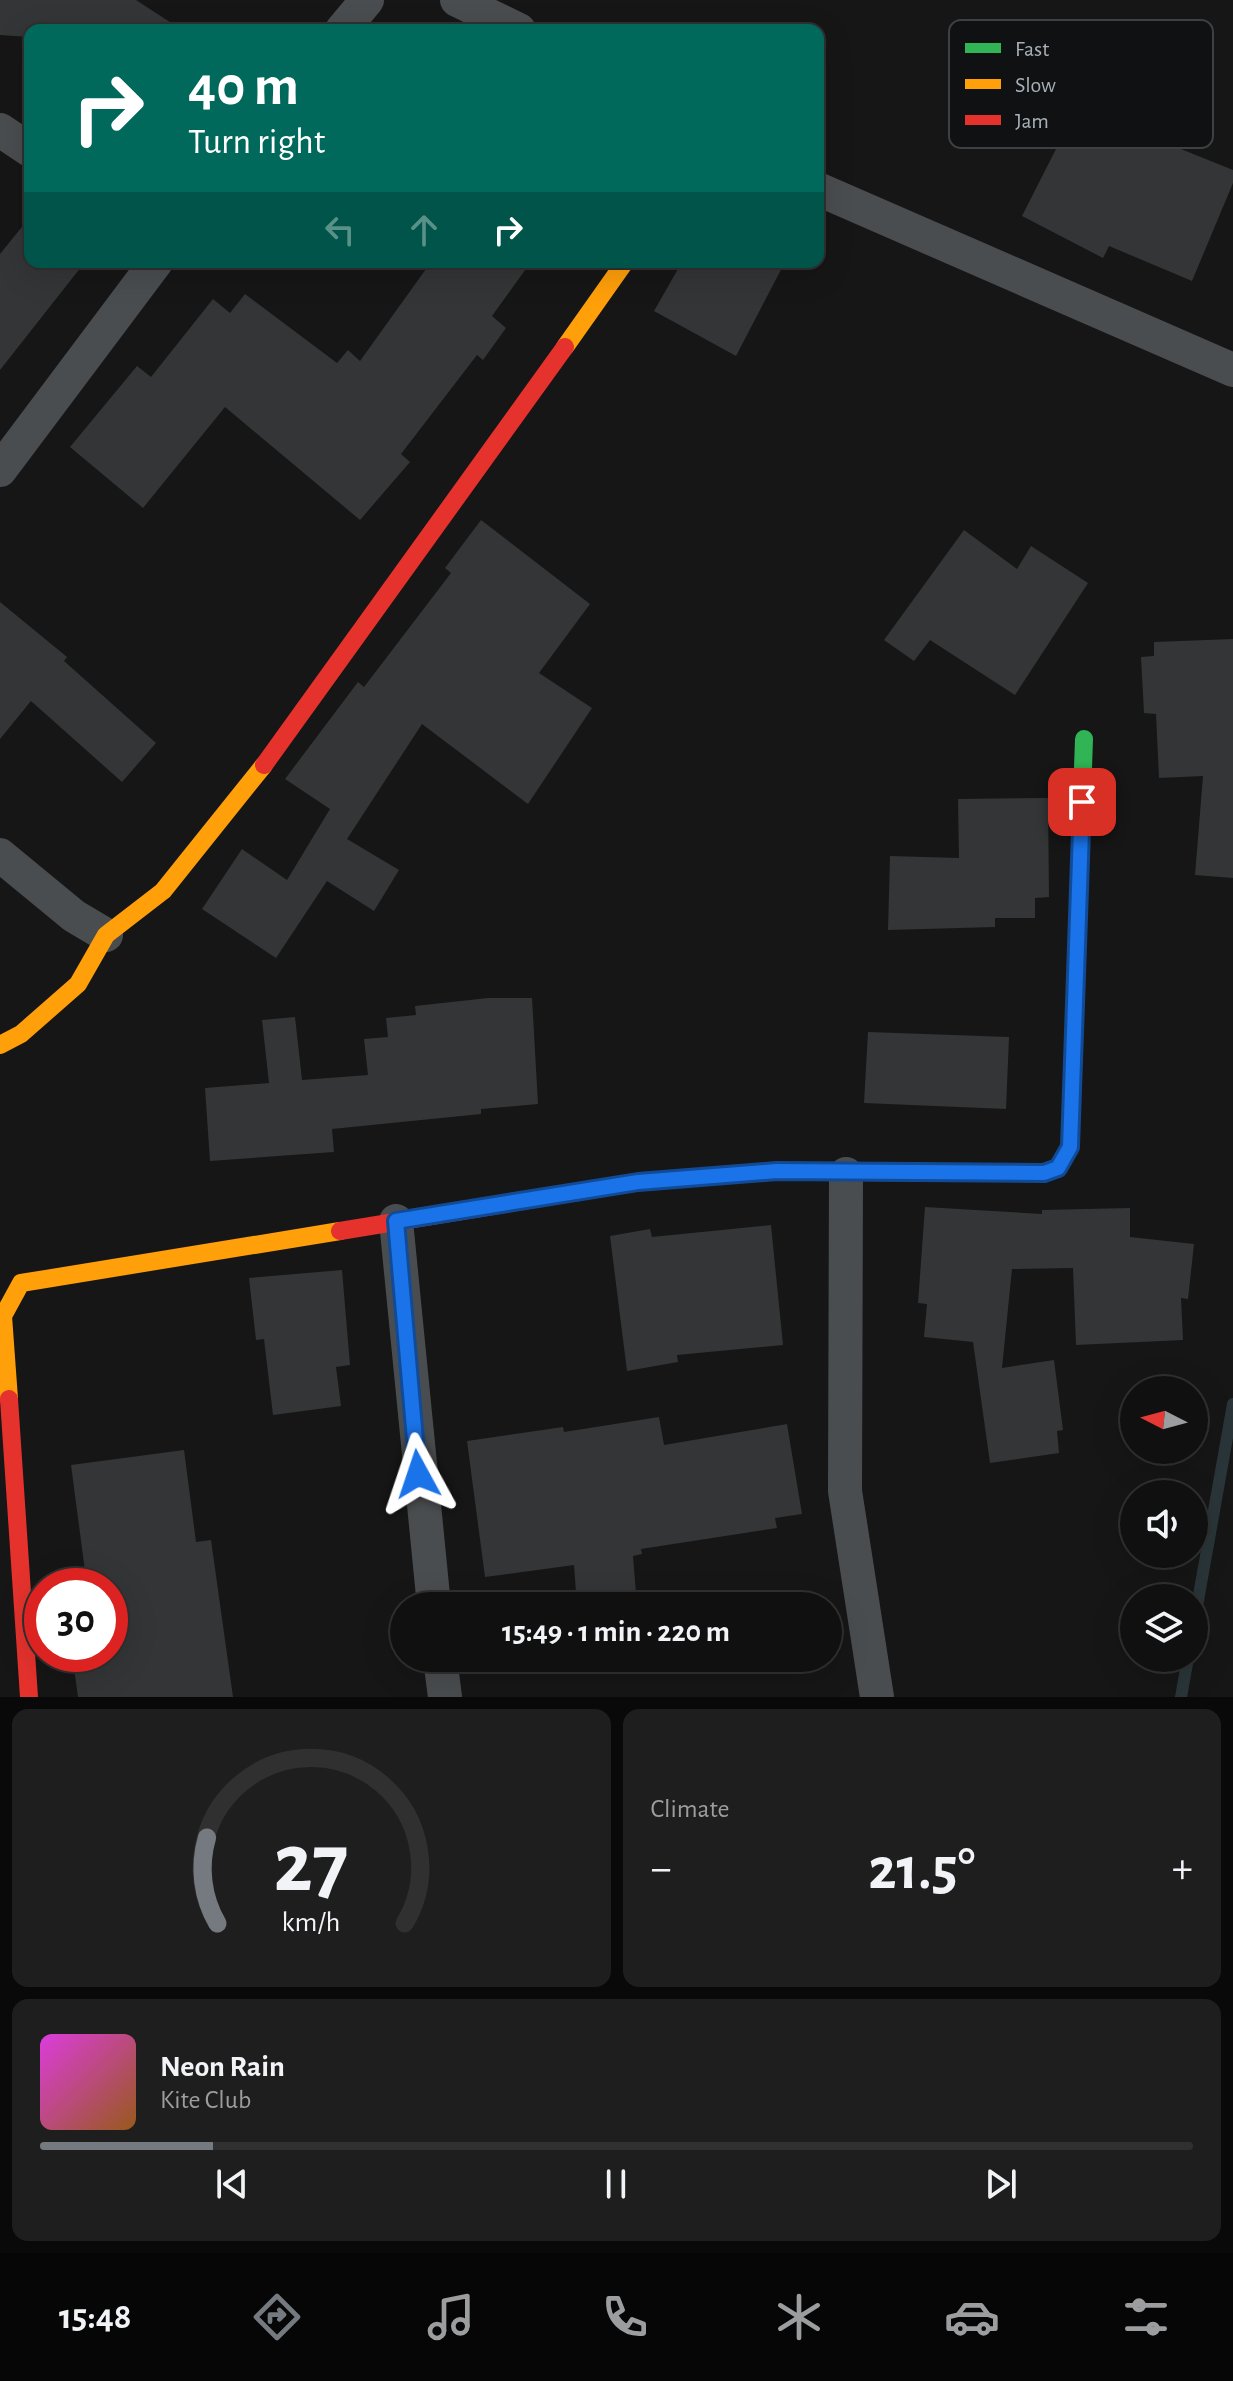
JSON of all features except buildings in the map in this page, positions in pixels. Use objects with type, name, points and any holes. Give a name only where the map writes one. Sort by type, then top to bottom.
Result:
[{"type":"street","points":[[347,24],[367,0]]},
{"type":"street","points":[[457,0],[507,24]]},
{"type":"street","points":[[0,130],[24,146]]},
{"type":"street","points":[[824,192],[1033,286],[1233,370]]},
{"type":"street","points":[[0,470],[152,268]]},
{"type":"street","points":[[0,1045],[21,1034],[78,984],[106,935],[163,891],[297,724],[621,268]]},
{"type":"street","points":[[29,1697],[3,1316],[21,1283],[638,1182],[777,1171],[846,1174],[1044,1173],[1058,1168],[1070,1147],[1084,739]]},
{"type":"street","points":[[0,855],[74,916],[106,935]]},
{"type":"street","points":[[846,1174],[845,1491],[877,1697]]},
{"type":"street","points":[[396,1221],[433,1592]]},
{"type":"street","points":[[442,1672],[445,1697]]},
{"type":"waterway","points":[[1201,1584],[1233,1404]]},
{"type":"waterway","points":[[1181,1697],[1185,1672]]},
{"type":"traffic: fast","points":[[866,1172],[1044,1173],[1058,1168],[1070,1147],[1084,739]]},
{"type":"traffic: slow","points":[[565,347],[621,268]]},
{"type":"traffic: slow","points":[[0,1045],[21,1034],[78,984],[106,935],[163,891],[264,765]]},
{"type":"traffic: slow","points":[[9,1399],[3,1316],[21,1283],[340,1231]]},
{"type":"traffic: jam","points":[[264,765],[565,347]]},
{"type":"traffic: jam","points":[[340,1231],[638,1182],[777,1171],[866,1172]]},
{"type":"traffic: jam","points":[[9,1399],[29,1697]]},
{"type":"route","points":[[418,1474],[396,1221],[638,1182],[777,1171],[846,1174],[1044,1173],[1058,1168],[1070,1147],[1082,802]]}]
